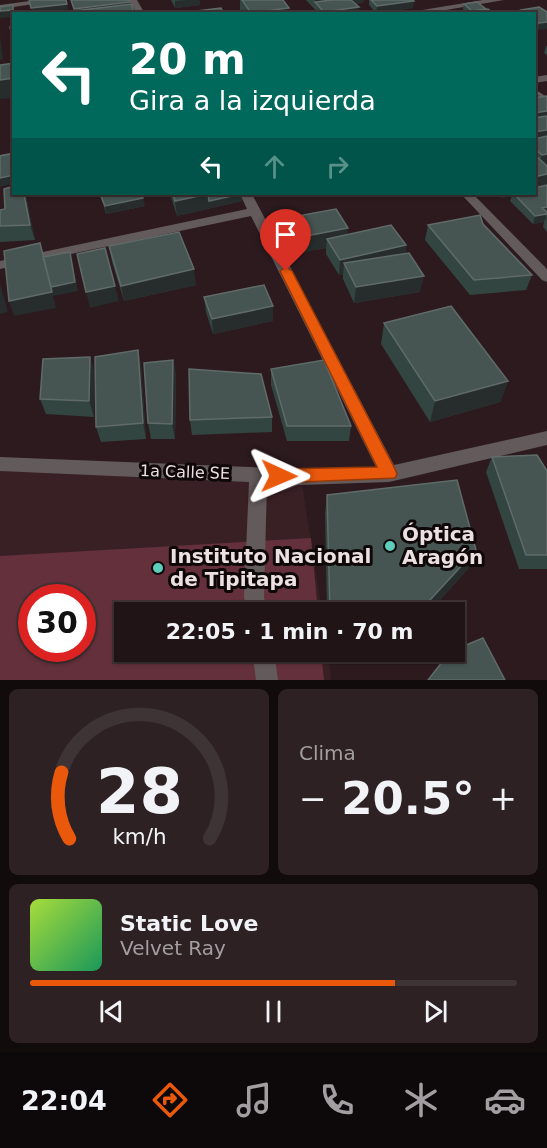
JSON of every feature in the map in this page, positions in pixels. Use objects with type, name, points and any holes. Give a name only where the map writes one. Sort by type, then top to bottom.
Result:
[{"type":"street","points":[[0,7],[57,0]]},
{"type":"street","points":[[420,0],[434,11],[500,0]]},
{"type":"street","points":[[247,195],[389,474]]},
{"type":"street","points":[[468,195],[547,277]]},
{"type":"street","points":[[0,265],[255,211]]},
{"type":"street","name":"1a Calle SE","points":[[0,464],[301,477],[389,474],[547,438]]},
{"type":"street","points":[[255,602],[258,475]]},
{"type":"street","points":[[264,662],[267,680]]},
{"type":"shaded area","name":"Instituto Nacional de Tipitapa","points":[[0,464],[301,477],[320,602],[114,602],[114,662],[329,662],[331,680],[0,680]]},
{"type":"shaded area","points":[[311,538],[317,602],[114,602],[114,662],[322,662],[324,680],[0,680],[0,556]]},
{"type":"building","points":[[29,0],[66,0],[67,4],[31,8]]},
{"type":"building","points":[[71,0],[129,0],[130,2],[74,9]]},
{"type":"building","points":[[242,0],[283,0],[289,8],[259,12],[250,12]]},
{"type":"building","points":[[351,0],[359,7],[324,12],[315,2]]},
{"type":"building","points":[[371,0],[413,0],[414,1],[377,6]]},
{"type":"building","points":[[477,2],[486,9],[472,11],[464,4]]},
{"type":"building","points":[[131,4],[134,12],[74,12]]},
{"type":"building","points":[[13,5],[13,10],[0,11],[0,7]]},
{"type":"building","points":[[539,7],[547,12],[547,22],[539,23],[536,21],[536,12],[521,10]]},
{"type":"building","points":[[221,8],[223,12],[188,12]]},
{"type":"building","points":[[488,9],[492,12],[463,12]]},
{"type":"building","points":[[12,63],[12,78],[0,80],[0,65]]},
{"type":"building","points":[[547,96],[547,111],[536,113],[536,98]]},
{"type":"building","points":[[547,116],[547,130],[536,132],[536,118]]},
{"type":"building","points":[[547,136],[547,154],[542,155],[536,150],[536,139]]},
{"type":"building","points":[[11,154],[12,175],[0,178],[0,156]]},
{"type":"building","points":[[536,156],[547,166],[547,174],[536,177]]},
{"type":"building","points":[[547,185],[547,207],[542,208],[547,214],[535,216],[515,195],[536,195],[536,188]]},
{"type":"building","points":[[12,187],[12,195],[24,195],[30,225],[0,226],[0,210],[5,209],[4,189]]},
{"type":"building","points":[[100,195],[142,195],[143,198],[105,206]]},
{"type":"building","points":[[173,195],[203,195],[175,201]]},
{"type":"building","points":[[208,195],[236,195],[209,201]]},
{"type":"building","points":[[336,209],[348,228],[291,239],[281,219]]},
{"type":"building","points":[[480,215],[483,224],[532,275],[474,280],[428,225]]},
{"type":"building","points":[[391,225],[406,245],[340,260],[327,239]]},
{"type":"building","points":[[179,232],[194,269],[121,286],[109,246]]},
{"type":"building","points":[[40,243],[52,292],[9,301],[4,251]]},
{"type":"building","points":[[105,248],[115,286],[86,292],[77,254]]},
{"type":"building","points":[[70,252],[75,282],[51,287],[43,257]]},
{"type":"building","points":[[409,253],[424,276],[356,287],[344,263]]},
{"type":"building","points":[[264,285],[273,306],[212,319],[204,297]]},
{"type":"building","points":[[451,306],[508,381],[435,401],[384,323]]},
{"type":"building","points":[[138,350],[143,423],[96,427],[95,357]]},
{"type":"building","points":[[90,357],[89,401],[40,399],[43,359]]},
{"type":"building","points":[[173,360],[172,424],[148,423],[144,363]]},
{"type":"building","points":[[324,360],[351,426],[287,426],[271,369]]},
{"type":"building","points":[[189,369],[261,374],[272,417],[190,420]]},
{"type":"building","points":[[537,455],[547,471],[547,555],[526,555],[492,457]]},
{"type":"building","points":[[457,480],[476,550],[428,602],[330,602],[327,495]]},
{"type":"building","points":[[483,638],[505,680],[428,680],[442,662],[465,662],[465,645]]},
{"type":"place","name":"Óptica Aragón","points":[[390,546]]},
{"type":"place","name":"Instituto Nacional de Tipitapa","points":[[158,568]]},
{"type":"route","points":[[279,476],[389,474],[286,271]]}]
